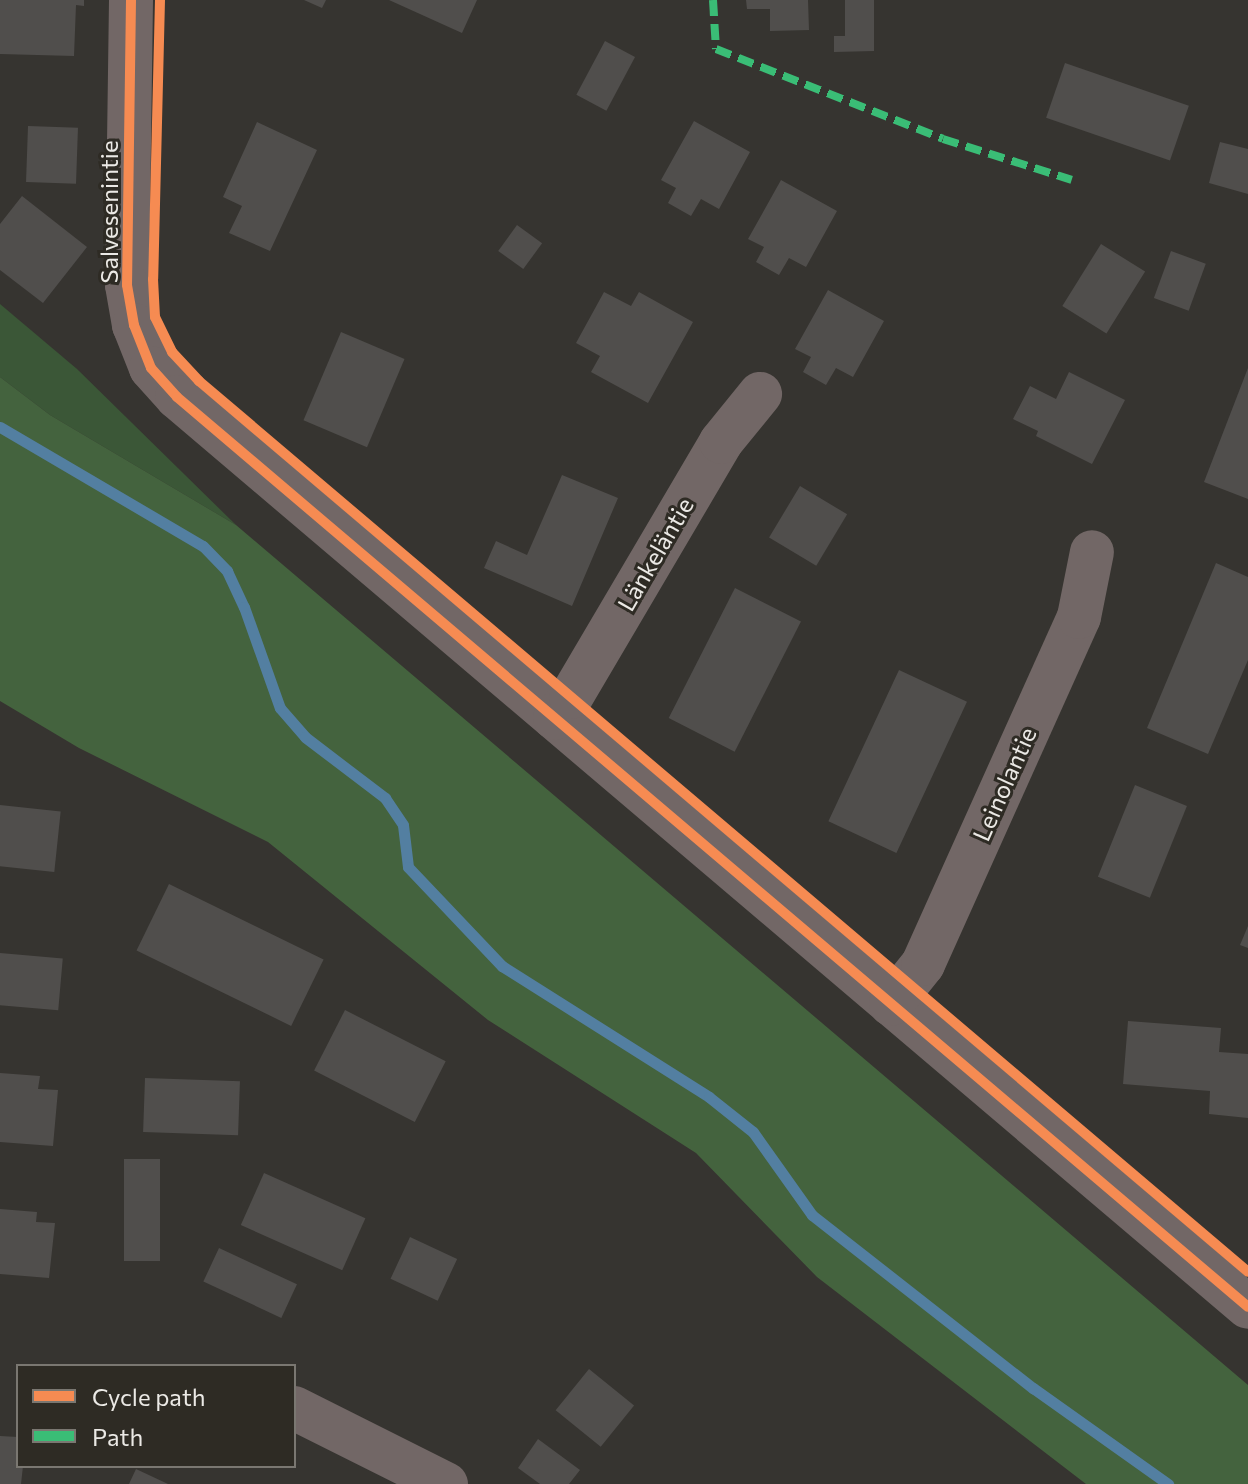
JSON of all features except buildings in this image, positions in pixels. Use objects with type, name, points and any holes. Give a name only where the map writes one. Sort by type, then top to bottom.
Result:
[{"type":"street","name":"Salvesenintie","points":[[131,0],[127,285],[134,325],[151,368],[177,397],[1248,1307]]},
{"type":"street","name":"Länkeläntie","points":[[555,718],[571,697],[721,442],[760,394]]},
{"type":"street","name":"Leinolantie","points":[[891,1004],[923,964],[1073,631],[1092,552]]},
{"type":"street","points":[[296,1409],[446,1484]]},
{"type":"green space","points":[[0,304],[77,369],[236,525],[50,415],[0,377]]},
{"type":"green space","points":[[0,377],[50,415],[236,525],[1248,1385],[1248,1484],[1086,1484],[817,1277],[696,1153],[488,1020],[268,842],[79,748],[0,701]]},
{"type":"waterway","points":[[0,427],[203,546],[227,571],[244,607],[280,708],[305,737],[385,798],[403,825],[408,867],[502,966],[709,1097],[753,1132],[812,1215],[1033,1388],[1168,1484]]},
{"type":"marked path","points":[[713,0],[716,49],[943,139],[1072,180]]},
{"type":"cycle path","points":[[131,0],[127,285],[134,325],[151,368],[177,397],[1248,1307]]},
{"type":"cycle path","points":[[160,0],[153,279],[155,317],[172,352],[199,381],[1248,1272]]}]
